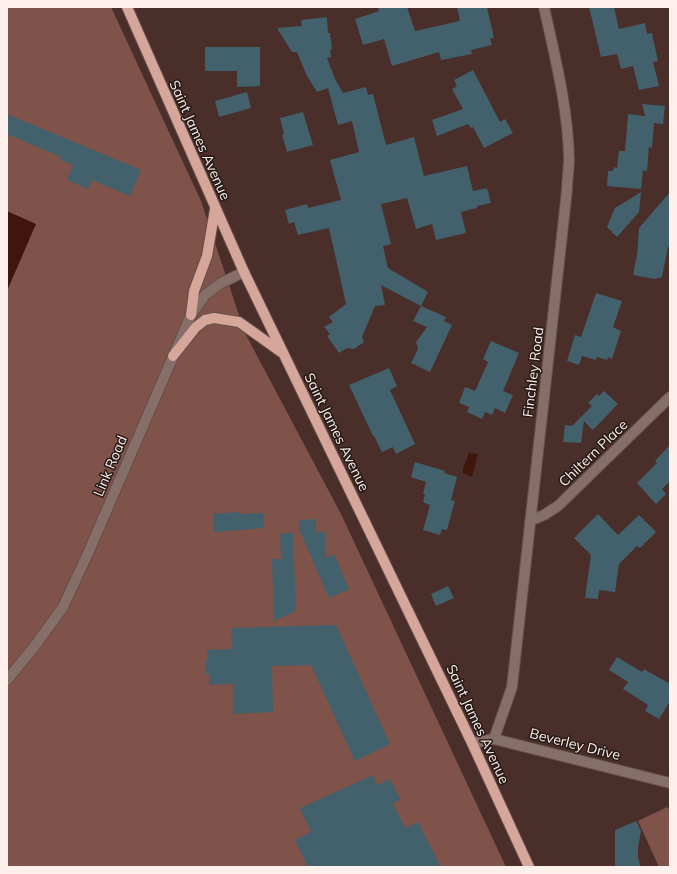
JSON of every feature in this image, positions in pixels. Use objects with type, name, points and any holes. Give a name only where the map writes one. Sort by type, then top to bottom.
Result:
[{"type":"main road","name":"Saint James Avenue","points":[[127,7],[244,272],[472,743],[529,867]]},
{"type":"main road","points":[[191,315],[194,291],[207,256],[215,209]]},
{"type":"main road","points":[[173,356],[196,327],[205,320],[214,318],[239,322],[283,353]]},
{"type":"street","name":"Finchley Road","points":[[494,738],[512,687],[567,190],[569,159],[565,113],[544,7]]},
{"type":"street","name":"Link Road","points":[[7,680],[63,608],[191,315],[204,295],[221,283],[244,272]]},
{"type":"street","name":"Chiltern Place","points":[[530,521],[544,515],[558,506],[670,397]]},
{"type":"street","name":"Beverley Drive","points":[[472,743],[494,738],[670,783]]},
{"type":"shaded area","points":[[7,7],[111,7],[201,201],[245,333],[341,514],[506,867],[7,867]]},
{"type":"shaded area","points":[[7,211],[36,224],[7,291]]},
{"type":"shaded area","points":[[469,453],[478,454],[472,477],[463,473]]},
{"type":"shaded area","points":[[667,807],[670,810],[670,867],[659,867],[638,821]]},
{"type":"building","points":[[378,7],[407,7],[415,31],[460,21],[457,7],[487,7],[494,38],[490,38],[492,45],[471,50],[472,54],[441,60],[439,52],[392,66],[384,39],[363,45],[355,19],[379,11]]},
{"type":"building","points":[[589,7],[614,7],[619,29],[645,23],[647,34],[652,33],[658,61],[653,62],[659,86],[639,90],[633,66],[621,69],[617,54],[601,57]]},
{"type":"building","points":[[327,17],[328,33],[330,33],[332,49],[330,50],[331,57],[327,58],[335,79],[343,93],[366,87],[368,95],[373,94],[386,145],[414,137],[424,176],[467,166],[473,191],[487,188],[491,203],[461,212],[466,233],[436,240],[432,224],[416,229],[407,198],[381,204],[391,244],[383,246],[388,268],[428,292],[421,306],[381,285],[385,305],[375,306],[362,337],[364,342],[354,349],[347,348],[339,353],[327,336],[330,334],[324,327],[333,322],[329,317],[346,304],[329,228],[298,235],[294,222],[289,224],[285,210],[307,204],[308,208],[341,200],[330,160],[359,152],[352,121],[338,125],[328,88],[317,92],[307,76],[297,52],[292,52],[277,28],[302,26],[301,20]]},
{"type":"building","points":[[205,47],[260,47],[260,86],[237,87],[237,71],[205,71]]},
{"type":"building","points":[[473,70],[500,122],[505,119],[513,133],[484,148],[473,127],[471,128],[468,124],[437,136],[432,120],[463,109],[452,89],[457,86],[454,80]]},
{"type":"building","points":[[247,92],[251,108],[219,117],[215,101]]},
{"type":"building","points":[[642,104],[665,106],[663,124],[654,123],[652,148],[649,147],[647,171],[643,170],[641,189],[607,186],[608,171],[613,171],[614,167],[617,168],[619,151],[625,151],[628,114],[645,116]]},
{"type":"building","points":[[303,112],[313,145],[287,152],[282,135],[284,134],[280,118]]},
{"type":"building","points":[[7,114],[141,170],[130,196],[92,180],[88,189],[67,180],[73,165],[60,160],[61,157],[7,134]]},
{"type":"building","points":[[641,192],[639,212],[617,237],[607,227],[615,208]]},
{"type":"building","points":[[670,192],[670,247],[668,247],[662,277],[655,279],[633,275],[637,255],[639,228]]},
{"type":"building","points":[[596,293],[622,301],[613,327],[621,331],[612,359],[608,357],[607,360],[597,357],[596,360],[582,356],[579,365],[567,361],[575,335],[581,337]]},
{"type":"building","points":[[421,306],[446,317],[444,321],[452,325],[430,372],[411,363],[418,349],[416,342],[427,327],[413,321]]},
{"type":"building","points":[[491,341],[519,353],[503,391],[513,395],[505,413],[495,408],[492,415],[485,412],[482,419],[467,412],[469,407],[459,403],[465,387],[475,391],[488,362],[483,359]]},
{"type":"building","points":[[389,368],[397,386],[390,390],[415,444],[396,454],[393,447],[382,452],[349,385]]},
{"type":"building","points":[[604,391],[618,404],[593,430],[584,421],[581,443],[563,442],[565,425],[572,426],[592,406],[588,403],[597,394],[599,396]]},
{"type":"building","points":[[670,445],[670,481],[662,489],[666,494],[656,504],[637,483],[657,463],[655,461]]},
{"type":"building","points":[[415,462],[445,471],[444,473],[457,477],[451,500],[455,501],[447,530],[442,529],[440,535],[423,530],[430,505],[423,502],[426,482],[411,477]]},
{"type":"building","points":[[240,512],[240,514],[263,513],[264,528],[214,532],[213,514]]},
{"type":"building","points":[[598,514],[618,535],[639,515],[656,532],[640,548],[637,546],[619,564],[615,592],[599,590],[598,599],[585,598],[591,555],[574,538]]},
{"type":"building","points":[[316,519],[316,532],[325,532],[326,558],[334,554],[349,589],[329,598],[299,529],[299,520]]},
{"type":"building","points":[[293,533],[296,611],[274,621],[272,559],[281,559],[280,534]]},
{"type":"building","points":[[448,586],[454,598],[436,606],[431,594]]},
{"type":"building","points":[[336,625],[390,744],[355,761],[311,665],[272,666],[273,712],[234,714],[233,684],[209,685],[209,674],[206,674],[206,660],[208,660],[207,650],[232,649],[231,628]]},
{"type":"building","points":[[617,657],[642,672],[644,669],[670,684],[670,701],[659,719],[645,711],[648,705],[623,689],[628,682],[609,670]]},
{"type":"building","points":[[373,775],[377,785],[390,779],[400,800],[393,803],[405,828],[418,822],[441,867],[308,867],[295,840],[311,832],[300,808]]},
{"type":"building","points":[[636,821],[641,831],[638,858],[641,867],[615,867],[615,830]]}]
